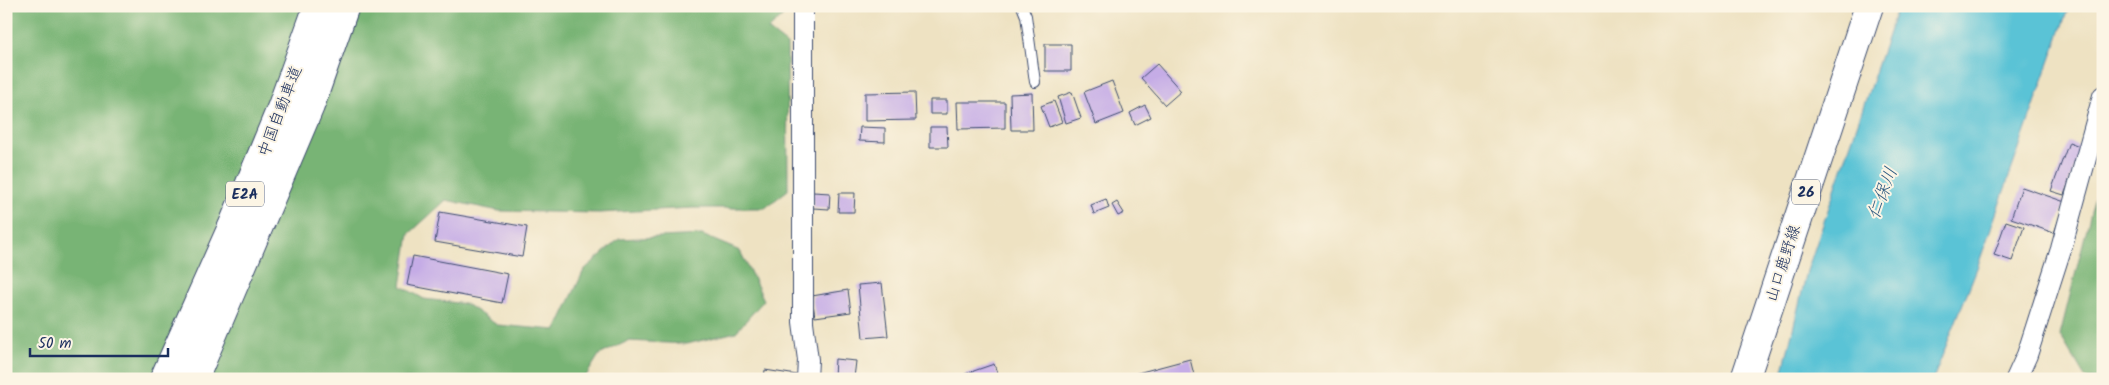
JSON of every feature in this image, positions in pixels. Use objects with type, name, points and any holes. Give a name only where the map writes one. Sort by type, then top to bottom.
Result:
[{"type":"main road","name":"中国自動車道","points":[[164,379],[236,218],[282,106],[318,6]]},
{"type":"main road","name":"中国自動車道","points":[[194,379],[310,106],[345,6]]},
{"type":"main road","name":"山口鹿野線","points":[[1744,379],[1869,6]]},
{"type":"street","points":[[803,6],[803,313],[808,360],[807,379]]},
{"type":"street","points":[[2016,379],[2027,354],[2061,250],[2103,96]]},
{"type":"lane","points":[[1022,6],[1026,16],[1035,82]]},
{"type":"green space","points":[[6,6],[786,6],[786,13],[768,30],[787,45],[788,190],[765,208],[692,208],[599,213],[499,211],[446,200],[409,234],[401,286],[424,299],[466,304],[497,325],[556,330],[584,270],[619,239],[702,235],[740,251],[764,300],[736,332],[687,344],[628,341],[599,355],[584,379],[6,379]]},
{"type":"green space","points":[[2103,164],[2103,379],[2086,379],[2060,335]]},
{"type":"water","name":"仁保川","points":[[1898,6],[2069,6],[1977,268],[1933,379],[1781,379],[1807,271]]},
{"type":"building","points":[[1045,44],[1071,44],[1071,71],[1045,71]]},
{"type":"building","points":[[1157,64],[1181,91],[1165,105],[1141,78]]},
{"type":"building","points":[[1112,81],[1124,113],[1096,124],[1084,92]]},
{"type":"building","points":[[915,92],[916,120],[865,121],[865,93]]},
{"type":"building","points":[[1072,92],[1081,118],[1066,123],[1058,97]]},
{"type":"building","points":[[1032,93],[1033,130],[1011,130],[1010,94]]},
{"type":"building","points":[[930,100],[947,100],[947,114],[930,114]]},
{"type":"building","points":[[1054,101],[1062,122],[1049,127],[1041,106]]},
{"type":"building","points":[[957,102],[1005,102],[1005,128],[958,129]]},
{"type":"building","points":[[1145,105],[1151,117],[1135,125],[1130,113]]},
{"type":"building","points":[[860,127],[885,128],[885,142],[859,141]]},
{"type":"building","points":[[930,127],[947,127],[948,147],[930,147]]},
{"type":"building","points":[[2069,142],[2082,147],[2064,195],[2051,191]]},
{"type":"building","points":[[2022,187],[2065,202],[2054,233],[2011,218]]},
{"type":"building","points":[[813,192],[830,193],[829,209],[813,208]]},
{"type":"building","points":[[839,193],[855,193],[854,212],[838,212]]},
{"type":"building","points":[[1106,199],[1109,208],[1094,214],[1091,205]]},
{"type":"building","points":[[1117,202],[1124,213],[1118,216],[1112,205]]},
{"type":"building","points":[[440,212],[527,227],[522,257],[435,242]]},
{"type":"building","points":[[2006,221],[2024,227],[2012,261],[1994,255]]},
{"type":"building","points":[[413,256],[508,274],[502,303],[407,285]]},
{"type":"building","points":[[882,283],[888,336],[863,338],[858,285]]},
{"type":"building","points":[[848,290],[851,312],[815,317],[812,296]]},
{"type":"building","points":[[835,359],[856,361],[854,378],[834,377]]},
{"type":"building","points":[[1190,359],[1195,379],[1131,379],[1130,375]]},
{"type":"building","points":[[994,364],[999,379],[967,379],[965,374]]},
{"type":"building","points":[[765,370],[797,375],[797,379],[764,379]]}]
